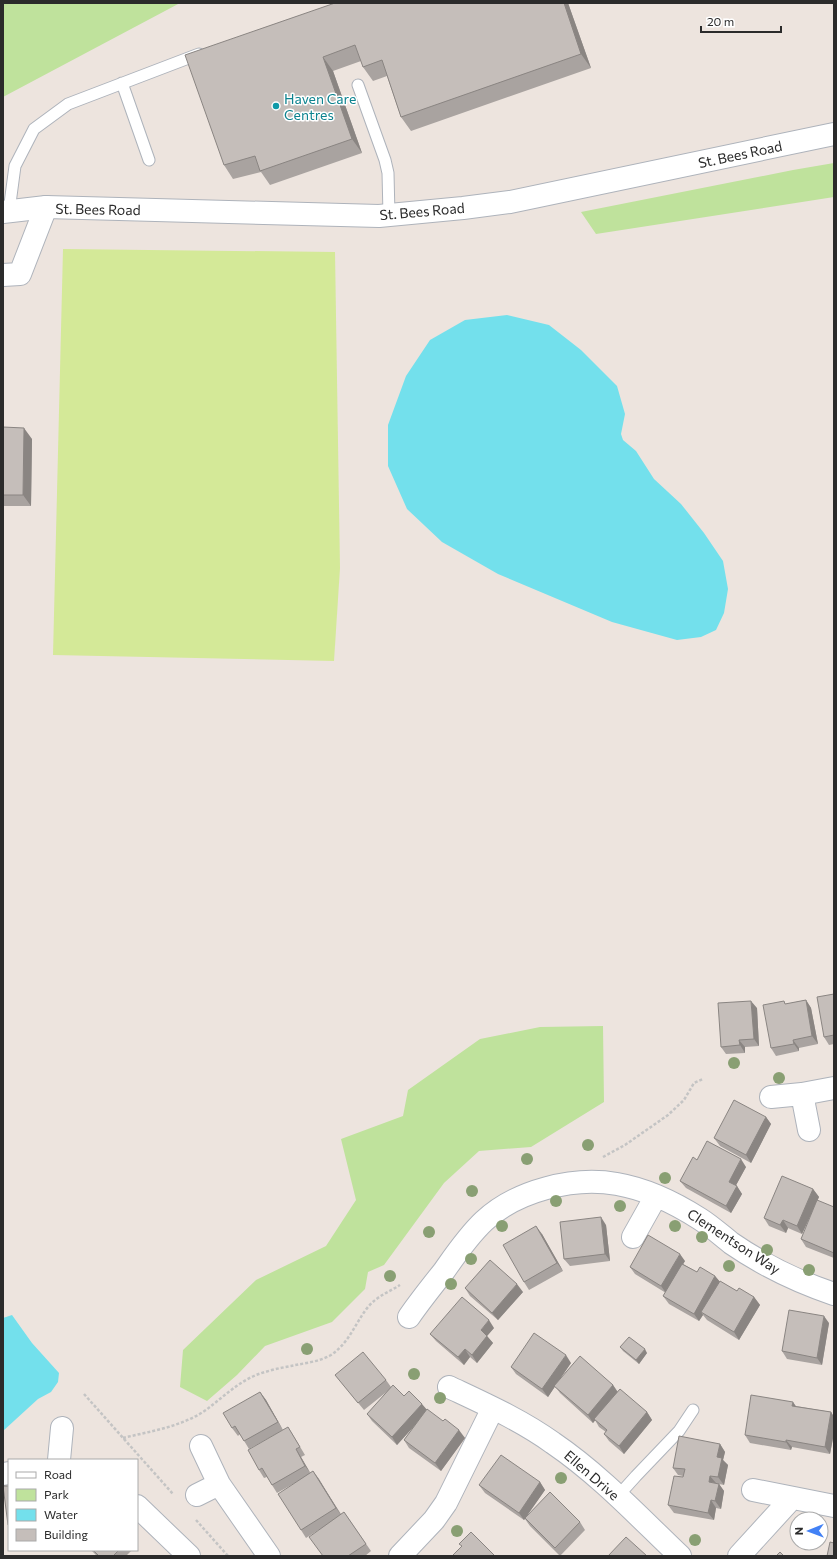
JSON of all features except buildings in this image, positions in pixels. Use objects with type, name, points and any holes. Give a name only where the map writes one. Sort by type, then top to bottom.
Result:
[{"type":"street","name":"St. Bees Road","points":[[6,211],[46,207],[379,216],[510,202],[834,134]]},
{"type":"street","points":[[3,275],[20,274],[46,207]]},
{"type":"street","points":[[771,1097],[802,1094],[834,1088]]},
{"type":"street","points":[[802,1094],[809,1130]]},
{"type":"street","name":"Clementson Way","points":[[409,1317],[467,1239],[484,1221],[506,1205],[533,1192],[561,1185],[582,1182],[616,1184],[656,1196],[701,1219],[759,1261],[786,1275],[834,1294]]},
{"type":"street","points":[[633,1236],[656,1196]]},
{"type":"street","name":"Ellen Drive","points":[[449,1387],[523,1423],[552,1442],[579,1462],[618,1496],[680,1556]]},
{"type":"street","points":[[400,1556],[434,1520],[446,1503],[493,1408]]},
{"type":"street","points":[[59,1459],[62,1428]]},
{"type":"street","points":[[200,1446],[219,1484],[268,1556]]},
{"type":"street","points":[[194,1505],[219,1484]]},
{"type":"street","points":[[753,1490],[834,1506]]},
{"type":"street","points":[[739,1556],[792,1498]]},
{"type":"street","points":[[138,1507],[189,1556]]},
{"type":"lane","points":[[6,211],[15,166],[34,129],[68,104],[210,50]]},
{"type":"lane","points":[[122,83],[150,160]]},
{"type":"lane","points":[[358,85],[388,173],[389,215]]},
{"type":"lane","points":[[618,1496],[679,1431],[692,1410]]},
{"type":"path","points":[[84,1394],[175,1497]]},
{"type":"path","points":[[194,1505],[228,1556]]},
{"type":"green space","points":[[3,3],[180,3],[3,97]]},
{"type":"green space","points":[[834,163],[834,197],[596,234],[581,212],[793,170]]},
{"type":"green space","points":[[63,249],[335,252],[340,568],[334,661],[53,655]]},
{"type":"green space","points":[[603,1026],[604,1102],[531,1147],[479,1151],[444,1183],[384,1265],[368,1272],[365,1289],[332,1322],[265,1346],[237,1375],[207,1401],[180,1387],[183,1350],[256,1280],[326,1246],[356,1200],[341,1139],[403,1116],[408,1090],[480,1039],[540,1027]]},
{"type":"water","points":[[507,315],[549,325],[581,350],[617,386],[625,414],[621,434],[623,440],[636,451],[654,479],[681,504],[704,533],[723,561],[728,589],[724,613],[716,630],[701,637],[677,640],[612,622],[498,574],[442,542],[407,509],[388,466],[388,425],[406,376],[430,340],[465,320]]},
{"type":"water","points":[[12,1315],[32,1343],[59,1373],[58,1382],[51,1392],[38,1399],[3,1431],[3,1318]]},
{"type":"place","name":"Haven Care Centres","points":[[276,106]]}]
